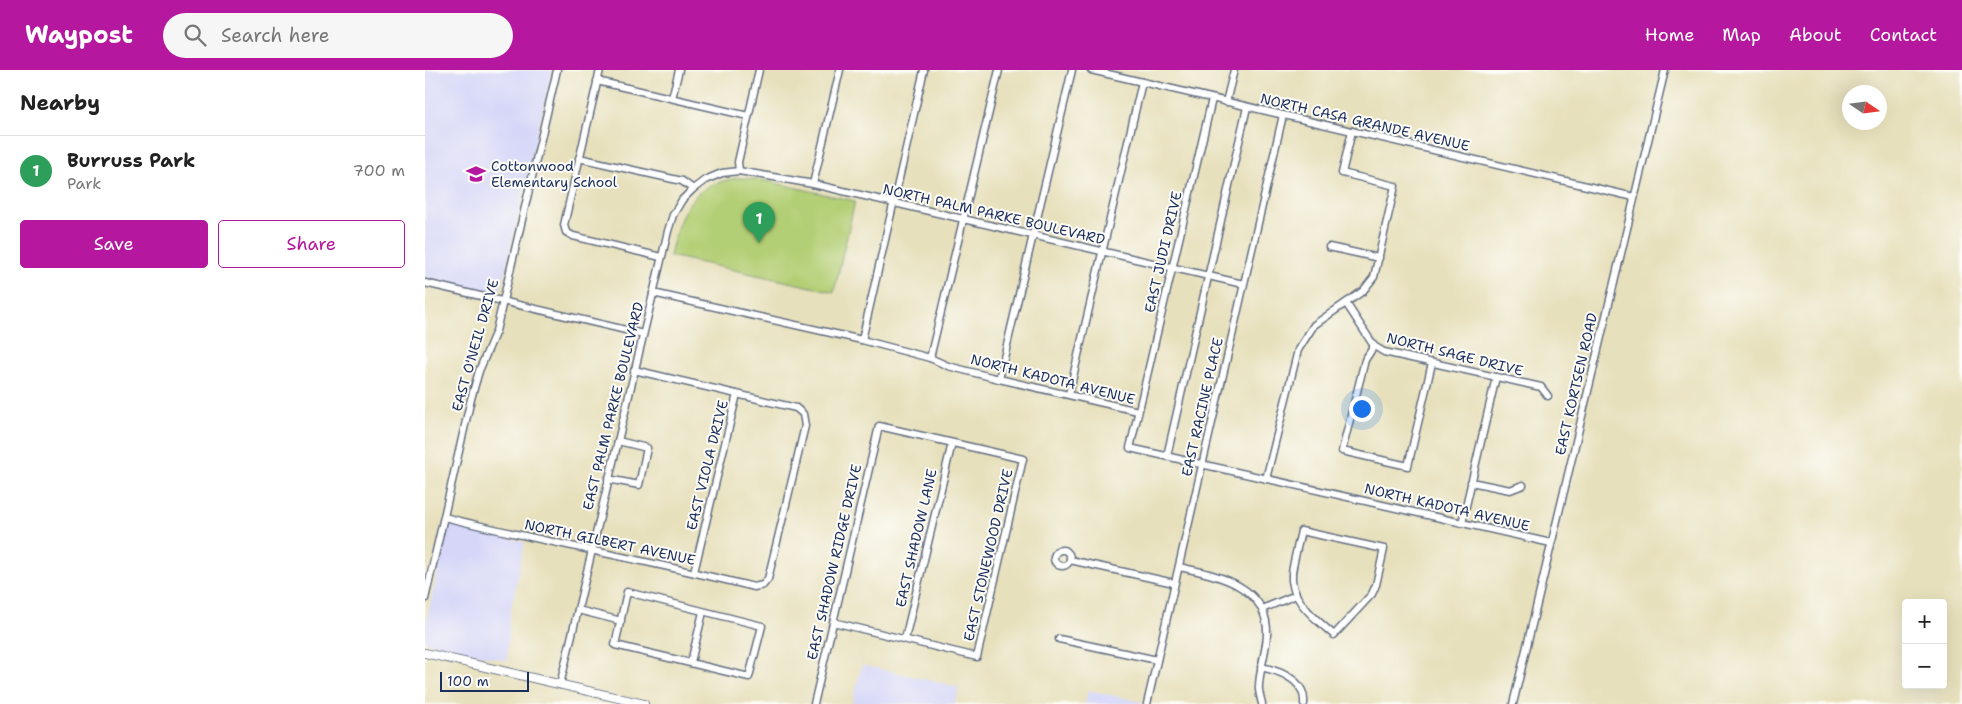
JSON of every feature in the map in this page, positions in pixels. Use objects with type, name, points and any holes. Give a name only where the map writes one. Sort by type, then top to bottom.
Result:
[{"type":"main road","points":[[425,653],[644,704]]},
{"type":"street","name":"EAST O'NEIL DRIVE","points":[[425,599],[471,399],[495,331],[503,301],[557,70]]},
{"type":"street","points":[[600,70],[564,225],[566,232],[573,236],[661,257]]},
{"type":"street","points":[[672,98],[679,70]]},
{"type":"street","points":[[739,170],[738,162],[759,70]]},
{"type":"street","points":[[813,184],[840,70]]},
{"type":"street","points":[[862,340],[925,70]]},
{"type":"street","points":[[930,358],[999,70]]},
{"type":"street","points":[[999,379],[1072,70]]},
{"type":"street","name":"NORTH CASA GRANDE AVENUE","points":[[1091,70],[1634,197]]},
{"type":"street","points":[[1226,102],[1233,70]]},
{"type":"street","name":"EAST KORTSEN ROAD","points":[[1513,704],[1665,70]]},
{"type":"street","points":[[597,81],[748,116]]},
{"type":"street","points":[[1069,394],[1142,82]]},
{"type":"street","name":"EAST JUDI DRIVE","points":[[1138,411],[1212,99]]},
{"type":"street","points":[[1167,456],[1247,107]]},
{"type":"street","name":"EAST RACINE PLACE","points":[[1147,704],[1283,115]]},
{"type":"street","points":[[1267,479],[1298,350],[1314,325],[1363,291],[1373,277],[1379,258],[1395,186],[1342,173],[1352,132]]},
{"type":"street","points":[[579,158],[682,181],[693,189]]},
{"type":"street","name":"NORTH PALM PARKE BOULEVARD","points":[[739,170],[813,184],[1243,284]]},
{"type":"street","name":"EAST PALM PARKE BOULEVARD","points":[[560,685],[661,257],[673,215],[693,189],[705,180],[722,173],[739,170]]},
{"type":"street","points":[[1329,247],[1379,258]]},
{"type":"street","points":[[425,283],[643,334]]},
{"type":"street","name":"NORTH KADOTA AVENUE","points":[[653,293],[862,340],[930,358],[948,366],[1138,411],[1130,448],[1551,543]]},
{"type":"street","name":"NORTH SAGE DRIVE","points":[[1346,303],[1374,346],[1384,352],[1541,388],[1548,396]]},
{"type":"street","points":[[1374,346],[1365,360],[1342,452],[1408,466],[1432,363]]},
{"type":"street","points":[[634,370],[737,394]]},
{"type":"street","points":[[1462,523],[1496,377]]},
{"type":"street","name":"NORTH GILBERT AVENUE","points":[[444,517],[755,587],[763,585],[767,579],[805,426],[803,414],[796,408],[737,394]]},
{"type":"street","name":"EAST VIOLA DRIVE","points":[[694,572],[737,394]]},
{"type":"street","name":"EAST SHADOW RIDGE DRIVE","points":[[814,704],[879,426],[952,443]]},
{"type":"street","points":[[608,479],[639,484],[647,448],[618,441]]},
{"type":"street","name":"EAST STONEWOOD DRIVE","points":[[905,640],[977,657],[1023,459],[952,443]]},
{"type":"street","name":"EAST SHADOW LANE","points":[[905,640],[952,443]]},
{"type":"street","points":[[1471,482],[1510,490],[1523,485]]},
{"type":"street","points":[[1301,531],[1384,549],[1376,585],[1372,594],[1334,635],[1309,614],[1296,595],[1292,575],[1301,531]]},
{"type":"street","points":[[1070,560],[1174,583]]},
{"type":"street","points":[[1179,567],[1230,580],[1244,589],[1262,609],[1267,625],[1267,636],[1258,687],[1262,704]]},
{"type":"street","points":[[627,592],[761,626],[749,677],[615,645],[621,620],[627,592]]},
{"type":"street","points":[[1262,609],[1296,595]]},
{"type":"street","points":[[578,610],[621,620]]},
{"type":"street","points":[[691,662],[703,612]]},
{"type":"street","points":[[833,622],[905,640]]},
{"type":"street","points":[[1059,639],[1157,660]]},
{"type":"street","points":[[1261,667],[1276,670],[1287,675],[1301,689],[1304,697],[1303,704]]},
{"type":"shaded area","name":"Cottonwood Elementary School","points":[[425,70],[552,70],[501,288],[492,294],[425,278]]},
{"type":"shaded area","points":[[449,524],[525,542],[510,613],[507,661],[429,643],[425,640],[425,626]]},
{"type":"shaded area","points":[[862,665],[959,687],[955,704],[852,704]]},
{"type":"shaded area","points":[[1088,690],[1143,702],[1142,704],[1085,704]]},
{"type":"green space","points":[[738,178],[757,179],[855,201],[834,292],[670,256],[678,226],[689,203],[708,187]]},
{"type":"place","name":"Cottonwood Elementary School","points":[[476,174]]},
{"type":"place","name":"Burruss Park","points":[[759,243]]}]
